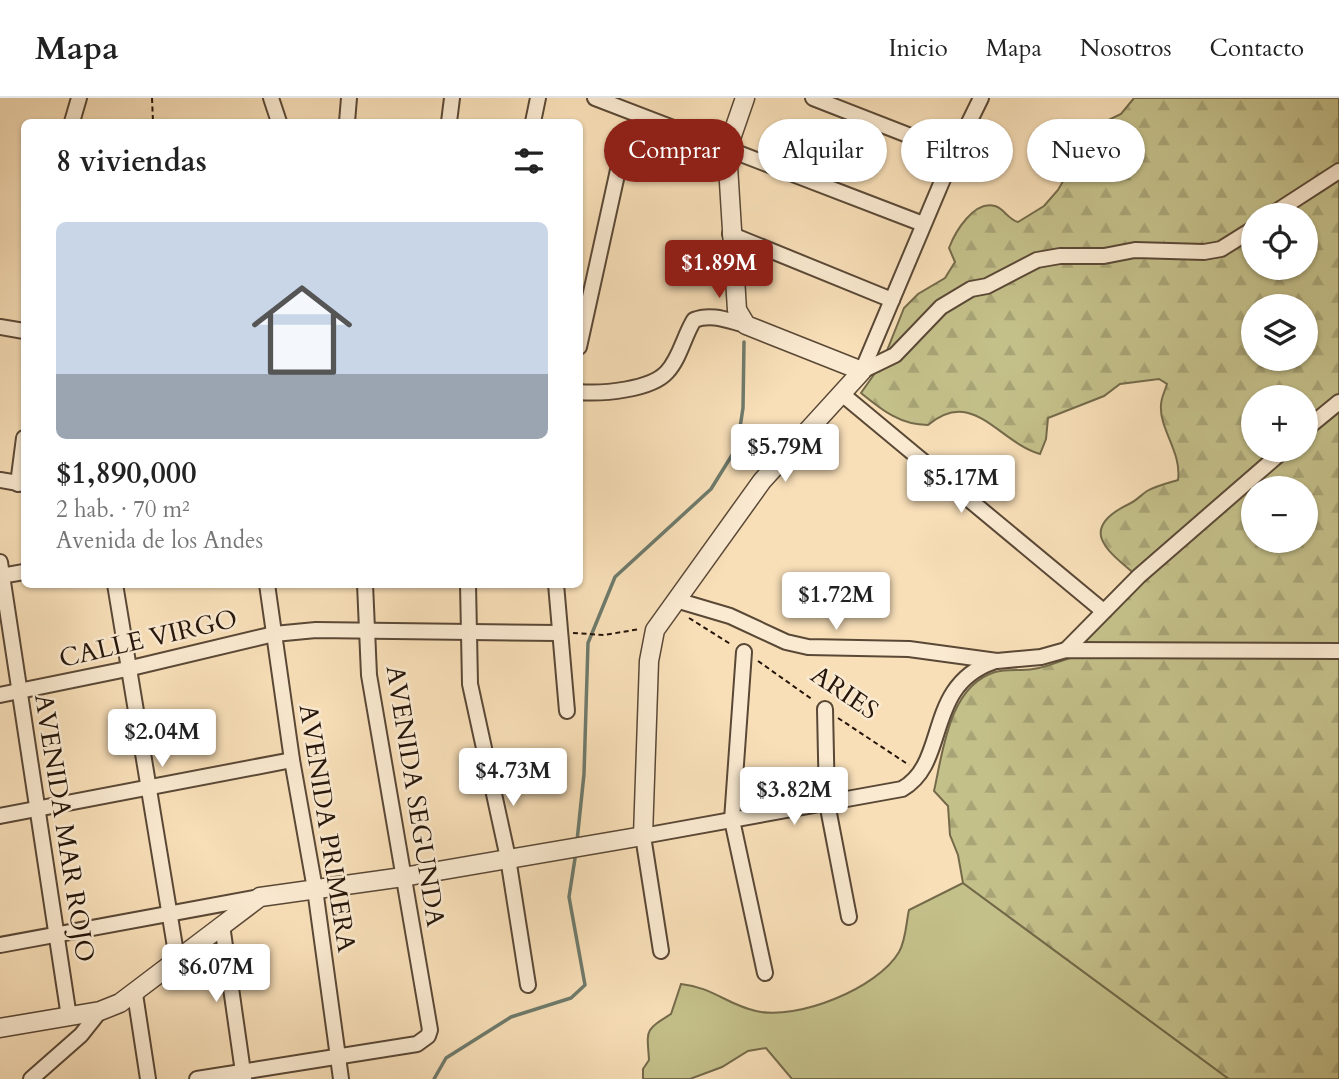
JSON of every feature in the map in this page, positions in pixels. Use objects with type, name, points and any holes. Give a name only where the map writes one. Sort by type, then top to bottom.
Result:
[{"type":"street","points":[[73,119],[79,98]]},
{"type":"street","points":[[271,98],[278,119]]},
{"type":"street","points":[[347,119],[349,98]]},
{"type":"street","points":[[449,119],[452,98]]},
{"type":"street","points":[[534,119],[538,98]]},
{"type":"street","points":[[595,98],[625,104],[658,119]]},
{"type":"street","points":[[738,119],[745,98]]},
{"type":"street","points":[[813,98],[901,132]]},
{"type":"street","points":[[971,119],[981,98]]},
{"type":"street","points":[[744,156],[923,224]]},
{"type":"street","points":[[1290,203],[1339,171]]},
{"type":"street","points":[[583,328],[615,182]]},
{"type":"street","points":[[728,182],[737,310],[746,325]]},
{"type":"street","points":[[661,951],[643,836],[649,661],[655,630],[762,481],[862,372],[941,182]]},
{"type":"street","points":[[730,234],[892,300]]},
{"type":"street","points":[[583,392],[612,392],[656,382],[668,371],[694,320],[709,315],[746,325],[862,372],[895,355],[941,307],[971,289],[987,286],[1037,260],[1060,256],[1104,256],[1135,250],[1203,252],[1221,249],[1241,236]]},
{"type":"street","points":[[0,327],[21,330]]},
{"type":"street","points":[[842,394],[1102,610]]},
{"type":"street","points":[[1318,419],[1339,402]]},
{"type":"street","points":[[1066,650],[1102,610],[1270,462]]},
{"type":"street","points":[[0,480],[21,484]]},
{"type":"street","points":[[1,571],[21,572]]},
{"type":"street","name":"AVENIDA MAR ROJO","points":[[1,571],[69,1017]]},
{"type":"street","points":[[116,588],[177,959]]},
{"type":"street","name":"AVENIDA PRIMERA","points":[[268,588],[292,760],[315,890],[341,1079]]},
{"type":"street","name":"AVENIDA SEGUNDA","points":[[338,1056],[417,1044],[428,1036],[428,1015],[369,675],[365,588]]},
{"type":"street","points":[[468,588],[470,684],[508,858],[528,985]]},
{"type":"street","points":[[556,588],[558,633],[567,711]]},
{"type":"street","points":[[673,603],[730,616],[786,642],[808,647],[909,649],[997,661]]},
{"type":"street","name":"CALLE VIRGO","points":[[0,695],[127,669],[274,634],[316,630],[468,634],[558,633]]},
{"type":"street","points":[[0,945],[260,897],[403,877],[902,789],[921,773],[951,695],[965,677],[978,667],[997,661],[1032,658],[1066,650],[1339,651]]},
{"type":"street","points":[[744,652],[733,820],[765,973]]},
{"type":"street","points":[[825,709],[827,803],[849,917]]},
{"type":"street","points":[[0,816],[148,790],[292,760]]},
{"type":"street","points":[[0,1028],[100,1011],[135,994],[260,897]]},
{"type":"street","points":[[222,925],[243,1076]]},
{"type":"street","points":[[135,994],[148,1079]]},
{"type":"street","points":[[31,1079],[81,1035],[100,1011]]},
{"type":"street","points":[[197,1079],[243,1076],[338,1056]]},
{"type":"path","points":[[152,98],[153,119]]},
{"type":"path","name":"ARIES","points":[[673,603],[921,773]]},
{"type":"path","points":[[585,634],[655,630]]},
{"type":"green space","points":[[1134,98],[1339,98],[1339,1079],[1229,1079],[963,883],[958,855],[950,835],[948,806],[934,791],[945,739],[958,705],[967,691],[980,679],[995,672],[1040,668],[1085,655],[1082,638],[1143,581],[1110,552],[1101,533],[1103,524],[1112,514],[1147,491],[1178,480],[1177,460],[1161,414],[1167,384],[1159,379],[1120,384],[1104,396],[1048,418],[1046,439],[1040,454],[972,414],[958,412],[944,415],[928,425],[918,424],[892,415],[861,393],[882,363],[904,308],[918,294],[945,278],[955,262],[949,248],[973,212],[987,205],[995,206],[1018,222],[1044,206],[1063,182],[1145,182],[1145,119],[1111,119],[1121,114]]},
{"type":"green space","points":[[963,883],[1229,1079],[792,1079],[766,1048],[748,1051],[722,1067],[690,1079],[643,1079],[643,1069],[649,1060],[649,1032],[671,1014],[681,984],[702,989],[746,1008],[773,1013],[793,1011],[835,999],[874,978],[889,965],[901,947],[909,910]]},
{"type":"waterway","points":[[577,841],[584,774],[588,643],[615,577],[711,489],[737,447],[743,408],[744,342]]},
{"type":"waterway","points":[[434,1079],[446,1058],[511,1017],[571,998],[585,985],[569,897],[576,852]]}]
